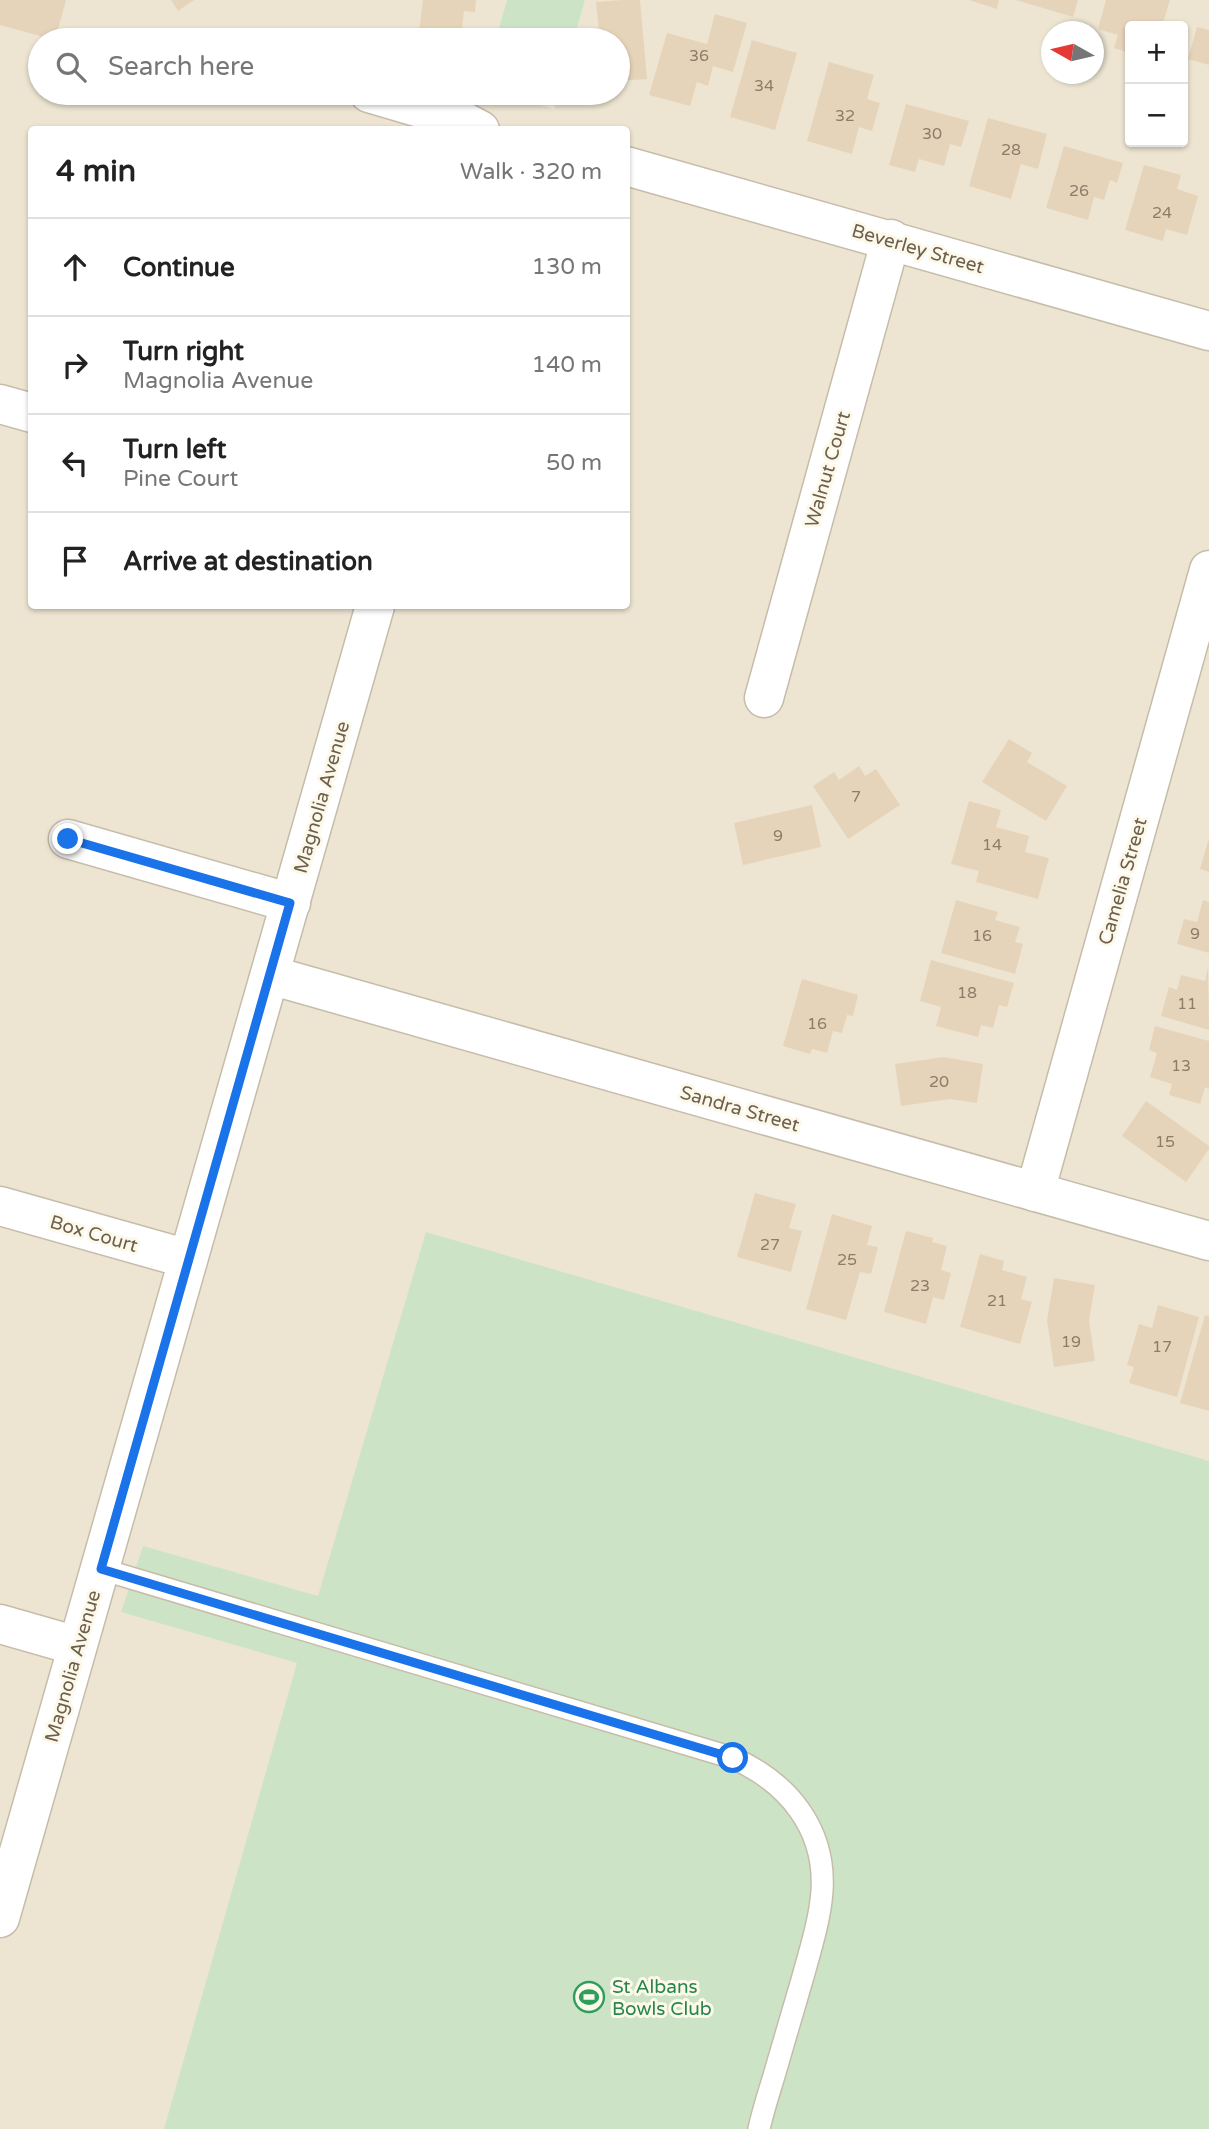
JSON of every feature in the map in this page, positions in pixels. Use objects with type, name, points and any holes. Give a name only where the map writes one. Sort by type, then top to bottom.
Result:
[{"type":"street","points":[[410,105],[472,126]]},
{"type":"street","name":"Beverley Street","points":[[630,167],[1209,331]]},
{"type":"street","name":"Walnut Court","points":[[764,698],[891,240]]},
{"type":"street","points":[[0,404],[28,412]]},
{"type":"street","name":"Camelia Street","points":[[1035,1192],[1209,570]]},
{"type":"street","name":"Magnolia Avenue","points":[[0,1918],[374,609]]},
{"type":"street","points":[[68,839],[290,903]]},
{"type":"street","name":"Sandra Street","points":[[270,975],[1209,1241]]},
{"type":"street","name":"Box Court","points":[[0,1206],[188,1259]]},
{"type":"street","points":[[0,1624],[78,1646]]},
{"type":"lane","points":[[101,1569],[733,1758],[774,1781],[792,1798],[817,1843],[822,1866],[822,1889],[805,1967],[759,2129]]},
{"type":"shaded area","points":[[0,0],[507,0],[499,28],[28,28],[28,105],[540,105],[554,109],[555,105],[630,105],[630,28],[577,28],[585,0],[1209,0],[1209,2129],[0,2129]]},
{"type":"green space","points":[[507,0],[585,0],[577,28],[499,28]]},
{"type":"green space","points":[[426,1232],[1209,1461],[1209,2129],[164,2129],[297,1663],[121,1612],[143,1546],[318,1596]]},
{"type":"building","points":[[0,0],[66,0],[58,28],[28,28],[28,33],[0,25]]},
{"type":"building","points":[[171,0],[194,0],[178,11]]},
{"type":"building","points":[[423,0],[476,0],[475,12],[464,11],[462,28],[420,28]]},
{"type":"building","points":[[640,0],[647,79],[630,80],[630,28],[599,28],[596,2]]},
{"type":"building","points":[[969,0],[999,0],[997,9]]},
{"type":"building","points":[[1016,0],[1078,0],[1073,17]]},
{"type":"building","points":[[1106,0],[1170,0],[1164,21],[1125,21],[1125,51],[1114,48],[1118,35],[1104,31],[1104,21],[1100,21]]},
{"type":"building","points":[[715,14],[747,23],[733,72],[713,66],[708,86],[697,82],[690,106],[649,95],[667,33],[707,44]]},
{"type":"building","points":[[1197,27],[1209,30],[1209,65],[1188,59]]},
{"type":"building","points":[[752,40],[797,53],[775,130],[730,117]]},
{"type":"building","points":[[829,62],[874,75],[867,99],[880,103],[872,131],[859,127],[852,154],[807,141]]},
{"type":"building","points":[[906,104],[969,121],[961,147],[950,144],[944,166],[919,159],[915,172],[889,165]]},
{"type":"building","points":[[988,118],[1047,134],[1038,169],[1021,164],[1011,199],[969,186]]},
{"type":"building","points":[[1064,146],[1123,163],[1117,183],[1110,180],[1104,200],[1094,197],[1088,220],[1046,208]]},
{"type":"building","points":[[1144,165],[1181,175],[1177,189],[1198,196],[1187,235],[1166,229],[1163,241],[1125,230]]},
{"type":"building","points":[[1009,739],[1032,753],[1027,762],[1067,786],[1046,821],[982,782]]},
{"type":"building","points":[[859,766],[865,776],[876,769],[900,805],[848,839],[813,786],[834,772],[839,780]]},
{"type":"building","points":[[969,801],[1001,810],[996,827],[1029,836],[1025,852],[1049,858],[1038,899],[976,882],[979,871],[951,864]]},
{"type":"building","points":[[812,805],[821,847],[743,865],[734,823]]},
{"type":"building","points":[[1209,841],[1209,872],[1200,869]]},
{"type":"building","points":[[956,900],[998,912],[995,920],[1020,927],[1015,942],[1023,944],[1015,974],[941,953]]},
{"type":"building","points":[[1203,900],[1209,902],[1209,953],[1177,944],[1184,919],[1197,922]]},
{"type":"building","points":[[931,960],[1014,983],[1007,1007],[999,1005],[993,1028],[981,1025],[978,1037],[936,1026],[941,1007],[920,1001]]},
{"type":"building","points":[[1208,968],[1209,1030],[1161,1016],[1169,987],[1177,990],[1181,975],[1205,981]]},
{"type":"building","points":[[802,979],[858,995],[853,1016],[847,1015],[842,1033],[833,1031],[827,1053],[812,1049],[810,1054],[783,1046]]},
{"type":"building","points":[[1155,1026],[1209,1041],[1209,1089],[1205,1087],[1200,1104],[1169,1095],[1172,1084],[1150,1077],[1157,1053],[1149,1050]]},
{"type":"building","points":[[944,1057],[983,1064],[977,1103],[950,1099],[901,1106],[895,1064]]},
{"type":"building","points":[[1146,1101],[1209,1146],[1186,1182],[1122,1136]]},
{"type":"building","points":[[755,1193],[796,1204],[789,1228],[802,1231],[791,1272],[737,1257]]},
{"type":"building","points":[[832,1214],[872,1226],[867,1245],[878,1247],[871,1274],[860,1272],[846,1320],[806,1309]]},
{"type":"building","points":[[906,1231],[933,1238],[932,1242],[947,1246],[941,1270],[951,1273],[944,1300],[933,1297],[926,1324],[884,1312]]},
{"type":"building","points":[[980,1254],[1004,1261],[1002,1270],[1027,1277],[1021,1299],[1032,1302],[1020,1344],[960,1327]]},
{"type":"building","points":[[1054,1278],[1095,1285],[1089,1320],[1095,1361],[1054,1367],[1047,1320]]},
{"type":"building","points":[[1158,1305],[1199,1317],[1177,1397],[1129,1383],[1134,1367],[1127,1365],[1139,1324],[1152,1328]]},
{"type":"building","points":[[1205,1315],[1209,1316],[1209,1411],[1180,1403]]},
{"type":"place","name":"St Albans Bowls Club","points":[[589,1997]]},
{"type":"route","points":[[68,839],[290,903],[101,1569],[733,1758]]}]
